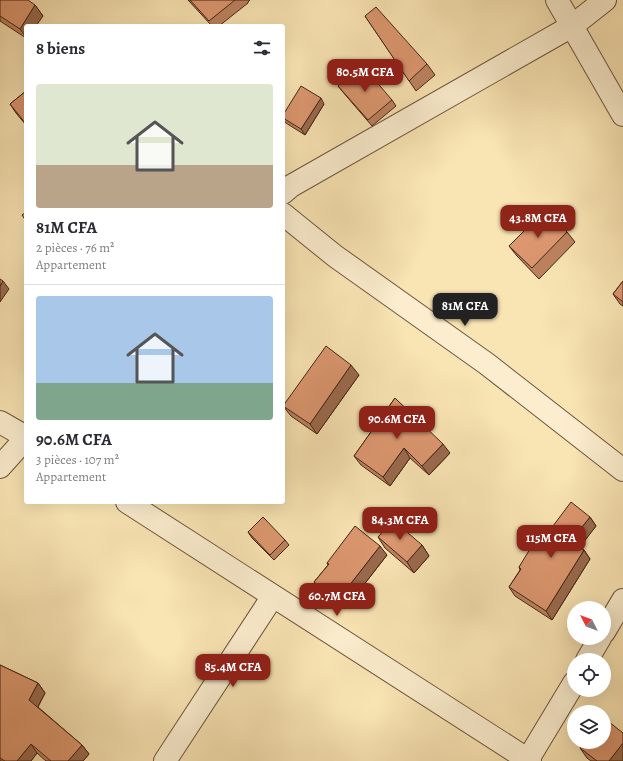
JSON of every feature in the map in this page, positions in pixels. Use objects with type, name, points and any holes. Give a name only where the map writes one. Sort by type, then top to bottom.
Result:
[{"type":"street","points":[[557,0],[623,115]]},
{"type":"street","points":[[285,191],[291,186],[572,26],[605,0]]},
{"type":"street","points":[[285,216],[335,256],[487,364],[623,470]]},
{"type":"street","points":[[0,422],[24,437]]},
{"type":"street","points":[[0,467],[24,440]]},
{"type":"street","points":[[130,504],[528,761],[567,695]]},
{"type":"street","points":[[165,761],[274,596]]},
{"type":"street","points":[[611,620],[623,600]]},
{"type":"building","points":[[0,0],[28,0],[35,5],[20,29],[0,16]]},
{"type":"building","points":[[190,0],[235,0],[209,21]]},
{"type":"building","points":[[376,7],[427,64],[409,81],[365,16]]},
{"type":"building","points":[[362,65],[392,100],[368,120],[338,86]]},
{"type":"building","points":[[301,86],[321,98],[301,129],[285,119],[285,112]]},
{"type":"building","points":[[24,93],[24,122],[10,104]]},
{"type":"building","points":[[545,210],[567,232],[532,268],[509,246]]},
{"type":"building","points":[[0,279],[3,281],[0,286]]},
{"type":"building","points":[[623,281],[623,302],[613,294]]},
{"type":"building","points":[[326,346],[351,365],[310,424],[285,407],[285,403]]},
{"type":"building","points":[[395,398],[443,444],[422,466],[404,448],[383,477],[354,456]]},
{"type":"building","points":[[571,502],[590,517],[570,542],[584,550],[546,611],[509,587],[521,569],[519,567],[544,526],[550,530]]},
{"type":"building","points":[[263,517],[285,540],[270,555],[248,532]]},
{"type":"building","points":[[393,520],[422,545],[407,562],[378,537]]},
{"type":"building","points":[[355,526],[380,546],[338,600],[314,582],[329,564],[327,563]]},
{"type":"building","points":[[0,665],[38,683],[29,700],[82,745],[68,761],[51,761],[31,744],[17,761],[5,761],[0,758]]},
{"type":"building","points":[[611,724],[623,733],[623,743],[609,761],[597,761],[581,749],[611,749]]}]
